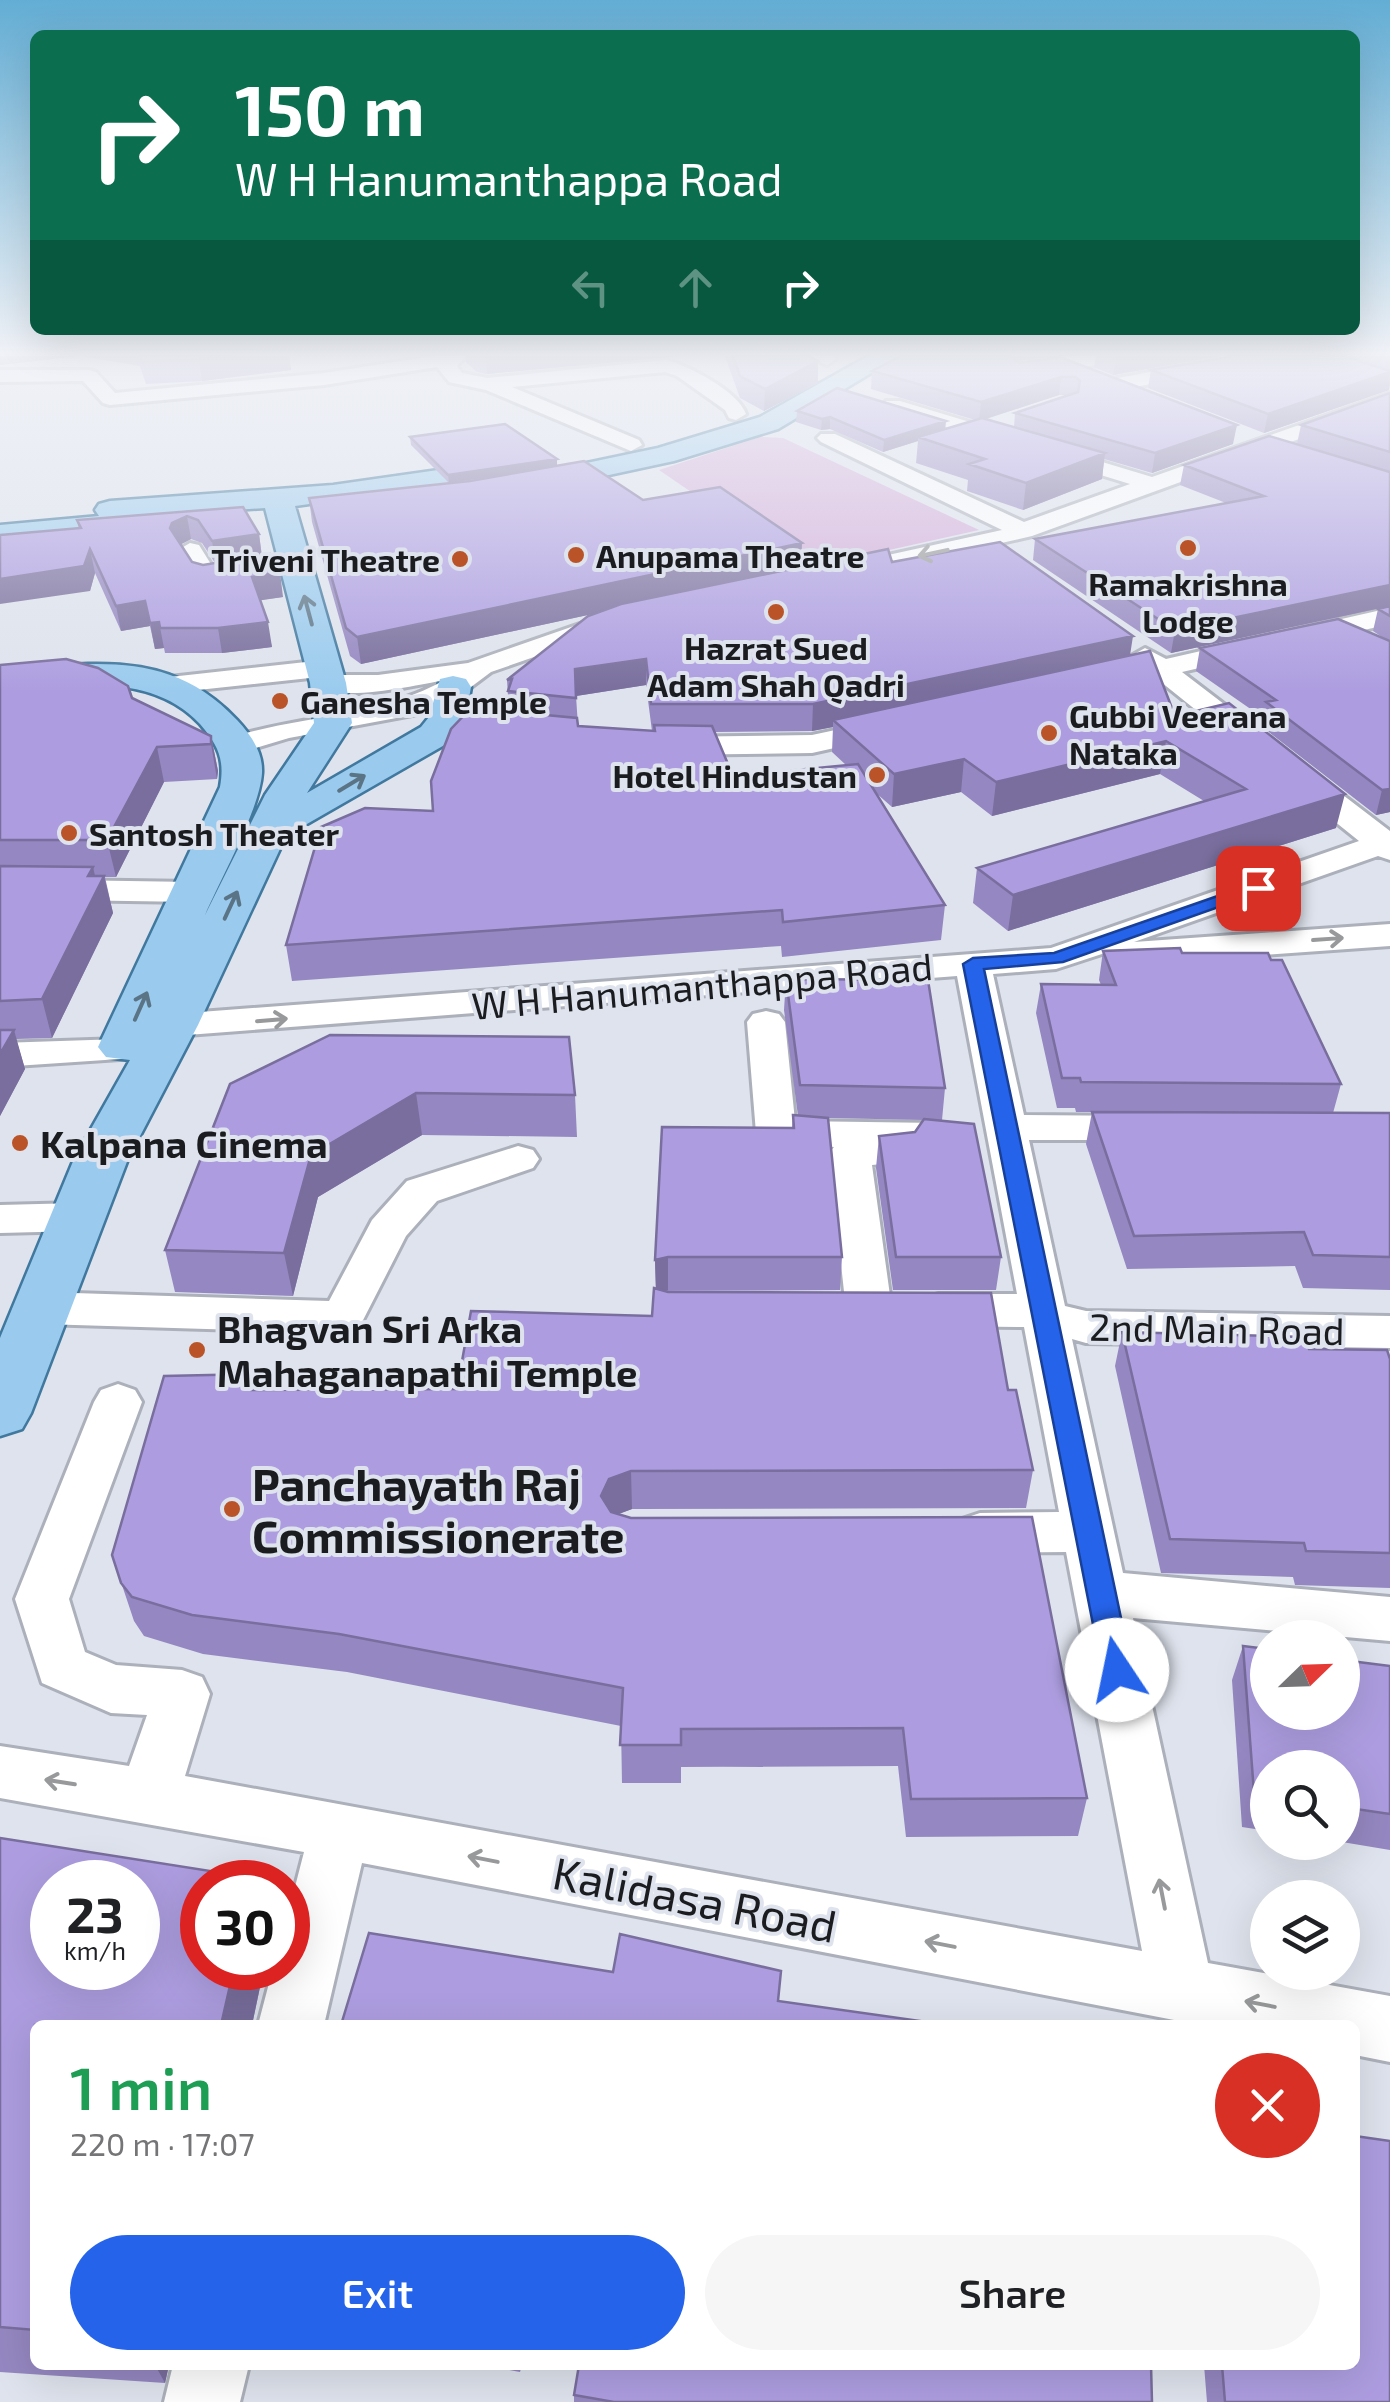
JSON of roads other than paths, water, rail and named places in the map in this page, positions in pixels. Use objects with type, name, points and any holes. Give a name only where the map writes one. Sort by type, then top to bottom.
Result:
[{"type":"main road","points":[[0,534],[278,504],[505,467]]},
{"type":"main road","points":[[0,520],[458,498],[609,467]]},
{"type":"main road","points":[[0,1413],[21,1343],[101,1159],[174,1025],[266,830],[333,723],[326,675],[278,504]]},
{"type":"main road","points":[[266,830],[464,728],[467,676]]},
{"type":"main road","points":[[0,681],[124,677],[170,685],[190,694],[239,744],[244,763],[240,787],[122,1050],[88,1138],[101,1159]]},
{"type":"street","points":[[887,467],[1024,531]]},
{"type":"street","points":[[1096,467],[1152,484]]},
{"type":"street","points":[[820,576],[986,542],[1196,467]]},
{"type":"street","points":[[986,542],[1021,564]]},
{"type":"street","points":[[190,550],[207,578],[295,564]]},
{"type":"street","points":[[239,744],[284,730],[413,707],[467,676],[605,612],[644,612]]},
{"type":"street","points":[[1084,686],[1390,616]]},
{"type":"street","points":[[1336,628],[1376,648]]},
{"type":"street","points":[[1120,636],[1388,845]]},
{"type":"street","points":[[170,685],[326,675],[378,683],[467,676]]},
{"type":"street","points":[[640,744],[679,748],[812,744],[909,723]]},
{"type":"street","name":"W H Hanumanthappa Road","points":[[174,1025],[1056,958],[1388,845]]},
{"type":"street","points":[[0,889],[192,892]]},
{"type":"street","points":[[1056,958],[1390,935]]},
{"type":"street","points":[[973,964],[1182,1989]]},
{"type":"street","points":[[766,1022],[776,1133],[1009,1139],[1180,1128]]},
{"type":"street","points":[[0,1055],[122,1050]]},
{"type":"street","name":"2nd Main Road","points":[[1009,1139],[850,1153],[851,1310],[1015,1310],[1086,1327],[1390,1332]]},
{"type":"street","points":[[21,1343],[343,1317],[388,1230],[422,1191],[518,1158]]},
{"type":"street","points":[[0,1220],[78,1217]]},
{"type":"street","points":[[118,1402],[42,1599],[62,1667],[111,1689],[182,1694],[150,1796]]},
{"type":"street","points":[[930,1533],[1089,1532]]},
{"type":"street","points":[[1102,1593],[1390,1619]]},
{"type":"street","name":"Kalidasa Road","points":[[0,1772],[150,1796],[1343,2020]]},
{"type":"street","points":[[310,1881],[340,1832]]},
{"type":"street","points":[[292,2020],[295,1990]]},
{"type":"street","name":"Kalidasa Road","points":[[1360,2023],[1390,2029]]},
{"type":"street","points":[[202,2402],[210,2370]]},
{"type":"place","name":"Ramakrishna Lodge","points":[[1188,548]]},
{"type":"place","name":"Anupama Theatre","points":[[576,555]]},
{"type":"place","name":"Triveni Theatre","points":[[460,559]]},
{"type":"place","name":"Hazrat Sued Adam Shah Qadri","points":[[776,612]]},
{"type":"place","name":"Ganesha Temple","points":[[280,701]]},
{"type":"place","name":"Gubbi Veerana Nataka","points":[[1049,733]]},
{"type":"place","name":"Hotel Hindustan","points":[[877,775]]},
{"type":"place","name":"Santosh Theater","points":[[69,833]]},
{"type":"place","name":"Kalpana Cinema","points":[[20,1143]]},
{"type":"place","name":"Bhagvan Sri Arka Mahaganapathi Temple","points":[[197,1350]]},
{"type":"place","name":"Panchayath Raj Commissionerate","points":[[232,1509]]}]
